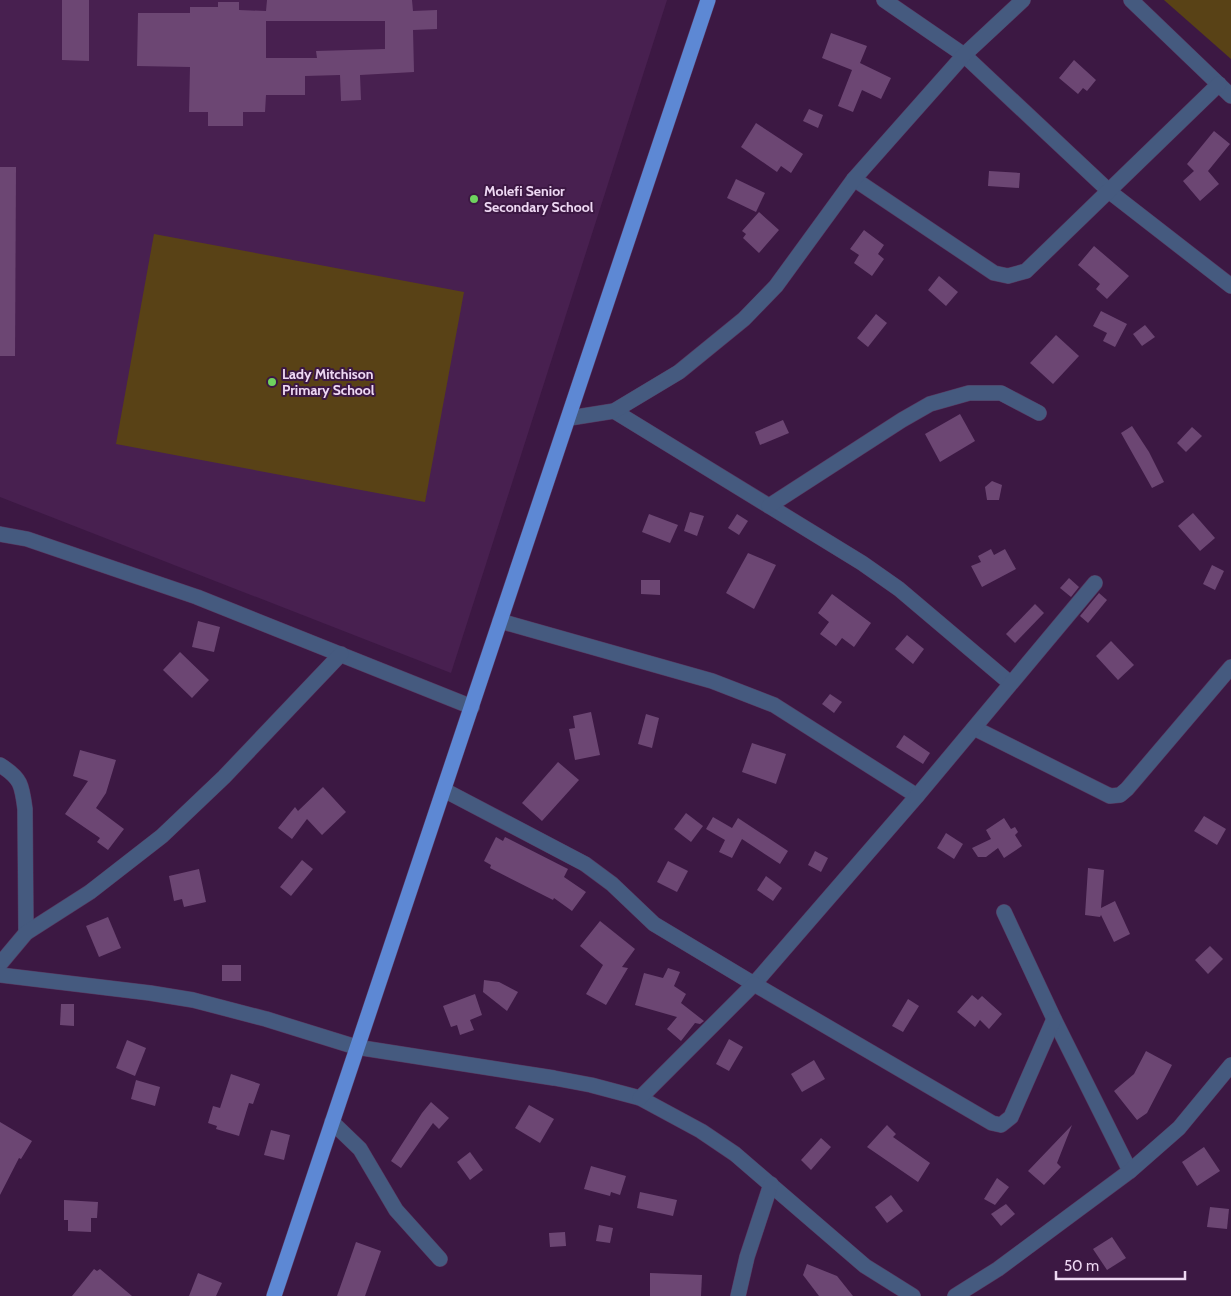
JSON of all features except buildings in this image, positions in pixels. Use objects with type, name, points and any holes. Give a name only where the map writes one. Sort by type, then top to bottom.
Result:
[{"type":"main road","points":[[274,1296],[356,1047],[570,418],[708,0]]},
{"type":"street","points":[[884,0],[964,55],[1110,192],[1231,286]]},
{"type":"street","points":[[570,418],[614,411],[679,372],[744,319],[776,286],[854,179],[964,55],[1023,0]]},
{"type":"street","points":[[1131,0],[1231,96]]},
{"type":"street","points":[[854,179],[994,272],[1008,276],[1026,271],[1110,192],[1219,84]]},
{"type":"street","points":[[769,506],[930,404],[969,393],[1001,393],[1039,414]]},
{"type":"street","points":[[614,411],[825,538],[898,589],[1010,683]]},
{"type":"street","points":[[0,534],[27,539],[197,597],[472,708]]},
{"type":"street","points":[[640,1098],[754,984],[917,796],[1095,583]]},
{"type":"street","points":[[500,621],[712,681],[774,705],[917,796]]},
{"type":"street","points":[[0,964],[26,933],[90,892],[162,836],[224,777],[342,654]]},
{"type":"street","points":[[974,728],[1110,796],[1120,795],[1231,667]]},
{"type":"street","points":[[0,765],[12,772],[22,788],[25,809],[26,933]]},
{"type":"street","points":[[444,790],[585,864],[612,884],[654,924],[992,1123],[1000,1125],[1011,1117],[1054,1019]]},
{"type":"street","points":[[1004,912],[1054,1019],[1130,1171]]},
{"type":"street","points":[[0,975],[193,1000],[266,1019],[356,1047],[591,1084],[640,1098],[719,1143],[771,1184],[865,1266],[913,1296]]},
{"type":"street","points":[[955,1296],[998,1269],[1130,1171],[1179,1128],[1231,1065]]},
{"type":"street","points":[[332,1122],[360,1149],[396,1210],[440,1259]]},
{"type":"street","points":[[738,1296],[747,1257],[771,1184]]},
{"type":"shaded area","name":"Lady Mitchison Primary School","points":[[0,0],[667,0],[451,673],[0,497]]},
{"type":"shaded area","points":[[1164,0],[1231,0],[1231,59]]},
{"type":"shaded area","points":[[154,234],[464,292],[425,502],[116,444]]},
{"type":"place","name":"Molefi Senior Secondary School","points":[[474,199]]},
{"type":"place","name":"Lady Mitchison Primary School","points":[[272,382]]}]
